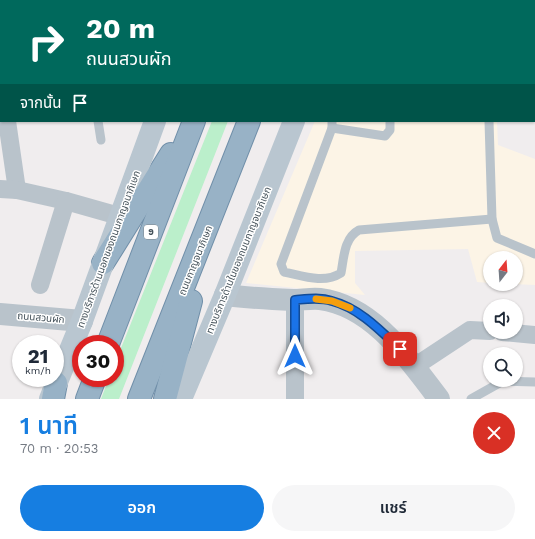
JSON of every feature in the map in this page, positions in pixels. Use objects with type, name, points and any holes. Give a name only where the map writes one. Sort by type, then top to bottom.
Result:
[{"type":"highway","points":[[103,263],[192,122]]},
{"type":"highway","name":"9","points":[[111,335],[193,122]]},
{"type":"highway","name":"ถนนกาญจนาภิเษก","points":[[139,399],[249,122]]},
{"type":"highway","points":[[165,399],[216,207]]},
{"type":"highway","points":[[87,399],[92,387]]},
{"type":"main road","name":"ทางบริการด้านนอกของถนนกาญจนาภิเษก","points":[[53,394],[82,321],[119,216],[155,122]]},
{"type":"main road","name":"ทางบริการด้านในของถนนกาญจนาภิเษก","points":[[181,399],[225,295],[294,122]]},
{"type":"street","points":[[7,122],[9,190],[66,201],[119,216]]},
{"type":"street","points":[[40,285],[66,201]]},
{"type":"street","points":[[225,295],[295,300],[318,298],[348,307],[378,327],[414,367],[439,399]]},
{"type":"street","points":[[295,300],[295,399]]},
{"type":"street","name":"ถนนสวนผัก","points":[[0,314],[82,321]]},
{"type":"street","points":[[414,367],[470,330],[483,331]]},
{"type":"street","points":[[523,334],[535,335]]},
{"type":"lane","points":[[98,122],[101,140]]},
{"type":"lane","points":[[390,122],[390,130],[385,136],[332,124],[280,264],[284,272],[322,279],[333,278],[341,273],[348,238],[352,233],[359,230],[492,219]]},
{"type":"lane","points":[[489,122],[492,219],[497,238],[535,254]]},
{"type":"lane","points":[[471,399],[503,381],[535,382]]},
{"type":"shaded area","points":[[315,122],[497,122],[498,145],[535,159],[535,285],[523,284],[523,251],[483,251],[483,282],[477,282],[468,249],[355,251],[355,283],[365,295],[246,283]]},
{"type":"green space","points":[[212,122],[228,122],[124,386],[124,341]]},
{"type":"green space","points":[[106,387],[124,387],[119,399],[101,399]]},
{"type":"slow traffic","points":[[316,299],[332,301],[350,308]]},
{"type":"route","points":[[295,356],[295,300],[318,298],[348,307],[378,327],[400,349]]}]
